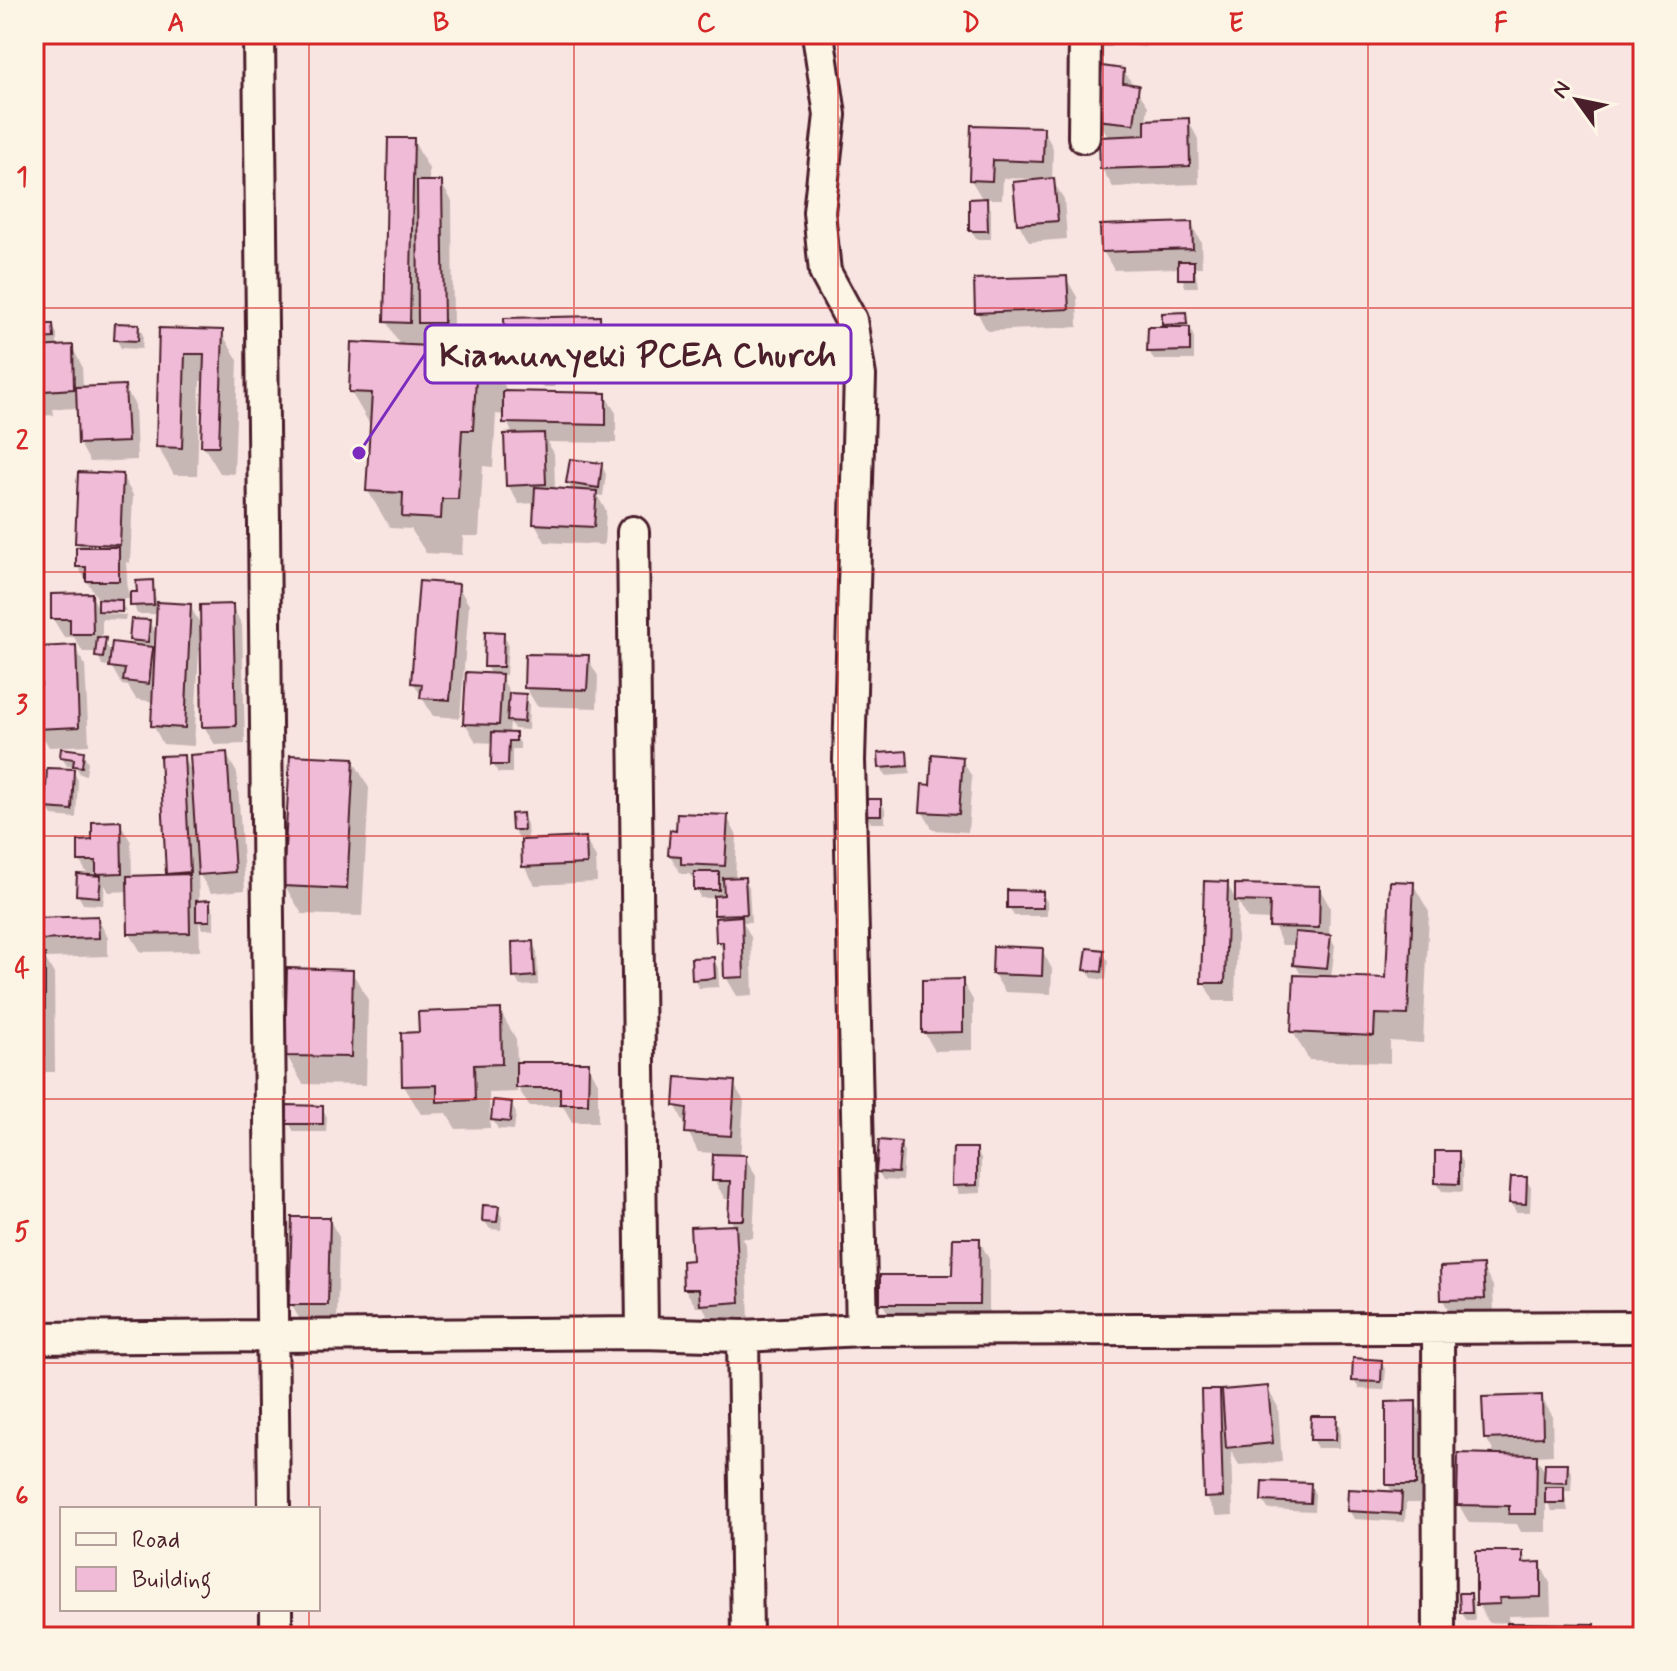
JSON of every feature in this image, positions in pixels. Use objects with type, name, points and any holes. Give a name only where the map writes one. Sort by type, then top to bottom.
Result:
[{"type":"street","points":[[259,34],[274,1507]]},
{"type":"street","points":[[818,34],[830,115],[819,212],[825,272],[851,320],[860,376],[849,760],[862,1330]]},
{"type":"street","points":[[1084,137],[1085,34]]},
{"type":"street","points":[[633,532],[642,1333]]},
{"type":"street","points":[[34,1338],[642,1333],[743,1336],[862,1330],[1643,1327]]},
{"type":"street","points":[[1438,1328],[1439,1637]]},
{"type":"street","points":[[743,1336],[747,1637]]},
{"type":"street","points":[[276,1611],[276,1637]]},
{"type":"building","points":[[1102,66],[1124,69],[1123,83],[1139,85],[1134,124],[1096,120]]},
{"type":"building","points":[[1189,118],[1190,166],[1100,169],[1099,137],[1145,135],[1145,120]]},
{"type":"building","points":[[971,125],[1044,127],[1043,162],[993,160],[992,181],[969,180]]},
{"type":"building","points":[[388,138],[414,138],[410,323],[384,322]]},
{"type":"building","points":[[1054,178],[1058,221],[1017,224],[1013,182]]},
{"type":"building","points":[[417,181],[442,181],[444,323],[418,323]]},
{"type":"building","points":[[987,198],[988,231],[969,231],[969,199]]},
{"type":"building","points":[[1192,222],[1193,249],[1101,252],[1100,225]]},
{"type":"building","points":[[1178,261],[1194,261],[1194,279],[1178,279]]},
{"type":"building","points":[[1067,276],[1069,309],[975,313],[974,279]]},
{"type":"building","points":[[1186,312],[1187,324],[1162,325],[1162,313]]},
{"type":"building","points":[[600,316],[601,350],[545,351],[545,369],[530,369],[530,357],[505,357],[504,318]]},
{"type":"building","points":[[115,323],[139,324],[138,341],[114,340]]},
{"type":"building","points":[[34,324],[53,324],[54,338],[34,339]]},
{"type":"building","points":[[1148,327],[1190,327],[1190,351],[1147,352]]},
{"type":"building","points":[[159,328],[223,330],[219,446],[201,446],[204,354],[185,354],[182,448],[156,447]]},
{"type":"building","points":[[351,342],[488,349],[486,379],[476,378],[473,430],[462,430],[458,499],[442,499],[441,519],[402,517],[403,493],[366,491],[372,393],[349,392]]},
{"type":"building","points":[[73,345],[74,389],[44,391],[44,397],[34,398],[34,347]]},
{"type":"building","points":[[125,385],[128,442],[78,444],[76,387]]},
{"type":"building","points":[[503,391],[606,393],[606,425],[503,423]]},
{"type":"building","points":[[544,433],[546,484],[506,486],[504,434]]},
{"type":"building","points":[[570,459],[602,463],[599,488],[566,483]]},
{"type":"building","points":[[78,472],[123,474],[120,545],[75,543]]},
{"type":"building","points":[[535,487],[597,491],[594,527],[533,524]]},
{"type":"building","points":[[76,547],[119,547],[119,581],[86,581],[86,567],[76,567]]},
{"type":"building","points":[[153,580],[154,605],[130,606],[130,592],[137,592],[136,581]]},
{"type":"building","points":[[419,581],[459,584],[450,700],[420,698],[422,684],[411,683]]},
{"type":"building","points":[[92,593],[93,634],[70,634],[70,619],[51,619],[51,594]]},
{"type":"building","points":[[98,599],[122,600],[122,612],[98,611]]},
{"type":"building","points":[[157,602],[191,604],[185,728],[151,726]]},
{"type":"building","points":[[233,604],[236,726],[202,727],[200,605]]},
{"type":"building","points":[[131,619],[150,620],[148,642],[129,640]]},
{"type":"building","points":[[485,631],[504,632],[503,667],[484,667]]},
{"type":"building","points":[[97,637],[106,638],[103,658],[95,657]]},
{"type":"building","points":[[112,642],[153,647],[149,684],[123,681],[125,669],[109,667]]},
{"type":"building","points":[[76,645],[79,727],[36,729],[34,687],[41,686],[39,647]]},
{"type":"building","points":[[525,654],[589,655],[587,690],[524,688]]},
{"type":"building","points":[[466,672],[502,674],[499,725],[463,724]]},
{"type":"building","points":[[509,693],[526,694],[524,722],[507,721]]},
{"type":"building","points":[[492,732],[516,733],[516,741],[509,741],[508,765],[491,765]]},
{"type":"building","points":[[61,748],[84,751],[82,767],[73,766],[74,759],[60,757]]},
{"type":"building","points":[[907,751],[908,766],[879,768],[878,753]]},
{"type":"building","points":[[227,752],[235,872],[198,875],[190,755]]},
{"type":"building","points":[[932,754],[963,757],[959,814],[920,812],[922,784],[930,785]]},
{"type":"building","points":[[184,755],[190,872],[166,874],[160,756]]},
{"type":"building","points":[[290,755],[354,758],[347,889],[283,886]]},
{"type":"building","points":[[47,768],[74,769],[72,810],[45,808]]},
{"type":"building","points":[[864,799],[881,799],[881,815],[864,815]]},
{"type":"building","points":[[523,813],[524,830],[512,830],[511,814]]},
{"type":"building","points":[[677,813],[728,815],[725,866],[681,864],[681,856],[668,855],[670,830],[676,831]]},
{"type":"building","points":[[121,821],[122,873],[96,874],[96,861],[78,861],[78,841],[92,840],[92,822]]},
{"type":"building","points":[[586,837],[587,864],[522,867],[521,840]]},
{"type":"building","points":[[694,872],[719,872],[719,890],[694,890]]},
{"type":"building","points":[[77,874],[101,876],[99,897],[76,895]]},
{"type":"building","points":[[189,874],[190,933],[128,934],[127,876]]},
{"type":"building","points":[[745,877],[747,914],[714,915],[714,896],[724,895],[723,878]]},
{"type":"building","points":[[1204,881],[1228,882],[1225,983],[1201,983]]},
{"type":"building","points":[[1390,881],[1414,882],[1408,1015],[1375,1014],[1374,1036],[1291,1032],[1294,975],[1386,978]]},
{"type":"building","points":[[1235,884],[1320,886],[1319,928],[1269,927],[1270,902],[1235,901]]},
{"type":"building","points":[[1007,890],[1043,891],[1043,908],[1007,908]]},
{"type":"building","points":[[210,900],[210,921],[196,921],[196,901]]},
{"type":"building","points":[[98,916],[99,938],[34,940],[34,918]]},
{"type":"building","points":[[742,916],[744,977],[724,978],[723,942],[716,942],[715,918]]},
{"type":"building","points":[[1295,932],[1331,935],[1327,968],[1293,965]]},
{"type":"building","points":[[533,941],[535,976],[513,978],[512,942]]},
{"type":"building","points":[[993,946],[1043,948],[1042,976],[992,974]]},
{"type":"building","points":[[1087,948],[1104,950],[1102,972],[1084,970]]},
{"type":"building","points":[[34,954],[45,954],[45,1054],[34,1054]]},
{"type":"building","points":[[714,957],[715,978],[692,980],[691,958]]},
{"type":"building","points":[[287,968],[353,970],[351,1057],[285,1056]]},
{"type":"building","points":[[963,979],[963,1032],[922,1033],[922,980]]},
{"type":"building","points":[[501,1009],[502,1064],[474,1065],[475,1100],[437,1102],[437,1085],[402,1086],[401,1033],[419,1032],[418,1012]]},
{"type":"building","points":[[516,1062],[589,1062],[588,1104],[560,1104],[560,1088],[516,1088]]},
{"type":"building","points":[[676,1077],[735,1081],[731,1136],[685,1133],[687,1108],[674,1106]]},
{"type":"building","points":[[493,1100],[512,1102],[510,1122],[491,1120]]},
{"type":"building","points":[[287,1105],[323,1106],[323,1124],[287,1124]]},
{"type":"building","points":[[879,1140],[901,1142],[898,1173],[876,1172]]},
{"type":"building","points":[[953,1148],[977,1148],[977,1185],[952,1186]]},
{"type":"building","points":[[1435,1151],[1459,1151],[1459,1184],[1435,1183]]},
{"type":"building","points":[[713,1154],[746,1155],[744,1220],[728,1220],[730,1181],[712,1181]]},
{"type":"building","points":[[1511,1177],[1527,1177],[1526,1204],[1509,1203]]},
{"type":"building","points":[[483,1205],[499,1206],[497,1222],[482,1221]]},
{"type":"building","points":[[292,1217],[330,1217],[328,1305],[289,1305]]},
{"type":"building","points":[[736,1225],[740,1302],[700,1305],[699,1289],[683,1289],[682,1261],[692,1260],[690,1227]]},
{"type":"building","points":[[953,1238],[980,1238],[979,1304],[880,1304],[880,1275],[952,1275]]},
{"type":"building","points":[[1483,1265],[1485,1299],[1441,1300],[1440,1267]]},
{"type":"building","points":[[1353,1358],[1382,1360],[1381,1382],[1352,1381]]},
{"type":"building","points":[[1268,1386],[1273,1443],[1226,1448],[1222,1390]]},
{"type":"building","points":[[1201,1390],[1220,1390],[1223,1497],[1204,1498]]},
{"type":"building","points":[[1542,1395],[1543,1437],[1484,1439],[1482,1397]]},
{"type":"building","points":[[1416,1401],[1416,1485],[1386,1485],[1386,1402]]},
{"type":"building","points":[[1311,1416],[1337,1416],[1336,1440],[1310,1440]]},
{"type":"building","points":[[1458,1453],[1537,1455],[1536,1514],[1509,1514],[1509,1506],[1457,1505]]},
{"type":"building","points":[[1545,1463],[1568,1463],[1567,1483],[1544,1482]]},
{"type":"building","points":[[1262,1481],[1311,1483],[1310,1503],[1261,1501]]},
{"type":"building","points":[[1545,1487],[1564,1487],[1564,1503],[1545,1503]]},
{"type":"building","points":[[1348,1489],[1402,1492],[1401,1514],[1347,1511]]},
{"type":"building","points":[[1476,1551],[1523,1551],[1523,1563],[1541,1562],[1541,1597],[1499,1598],[1500,1604],[1476,1605]]},
{"type":"building","points":[[1459,1593],[1471,1593],[1472,1613],[1460,1613]]},
{"type":"building","points":[[1507,1623],[1594,1624],[1594,1637],[1507,1637]]},
{"type":"place","name":"Kiamunyeki PCEA Church","points":[[359,453]]}]
